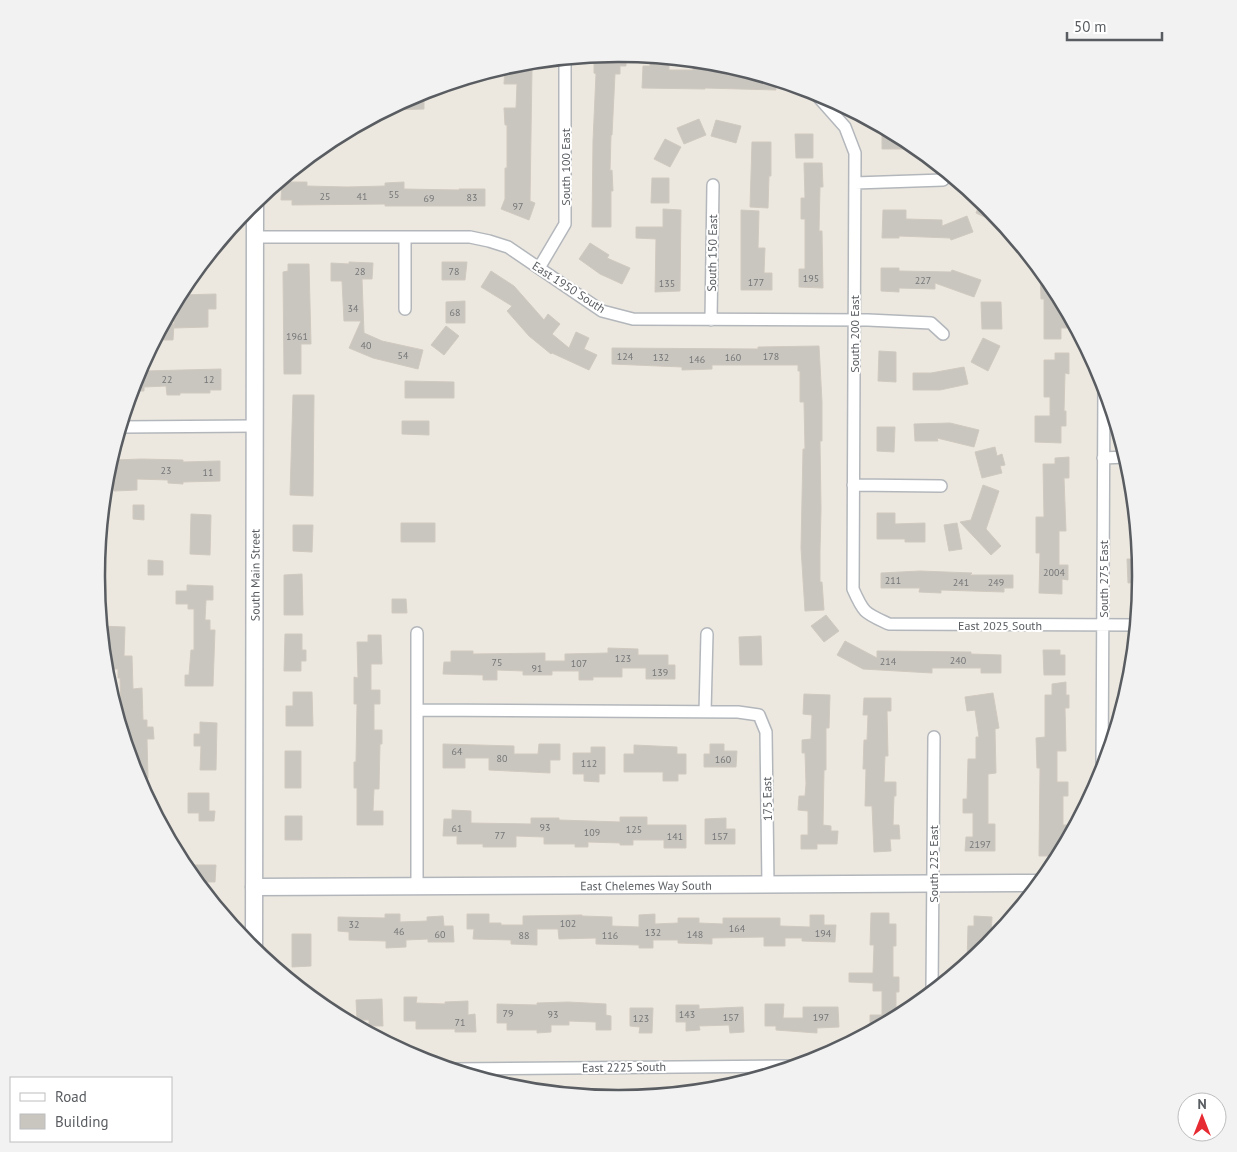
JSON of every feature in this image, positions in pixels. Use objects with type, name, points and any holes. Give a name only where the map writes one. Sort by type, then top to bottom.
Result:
[{"type":"street","name":"South 100 East","points":[[539,268],[565,224],[565,66]]},
{"type":"street","name":"South 200 East","points":[[828,107],[845,127],[855,153],[853,589],[866,614]]},
{"type":"street","points":[[855,183],[943,180]]},
{"type":"street","name":"South 150 East","points":[[711,320],[713,186]]},
{"type":"street","name":"South Main Street","points":[[254,938],[255,213]]},
{"type":"street","name":"East 1950 South","points":[[255,237],[470,237],[508,247],[602,311],[632,319],[854,319],[931,322],[943,334]]},
{"type":"street","points":[[404,237],[405,309]]},
{"type":"street","name":"South 275 East","points":[[1102,749],[1104,408]]},
{"type":"street","points":[[127,427],[255,426]]},
{"type":"street","points":[[1103,458],[1118,457]]},
{"type":"street","points":[[853,485],[941,486]]},
{"type":"street","name":"East 2025 South","points":[[866,614],[889,624],[1130,625]]},
{"type":"street","points":[[417,633],[417,886]]},
{"type":"street","points":[[418,710],[705,712],[707,634]]},
{"type":"street","name":"175 East","points":[[705,712],[738,712],[759,715],[766,732],[768,885]]},
{"type":"street","name":"South 225 East","points":[[932,982],[934,737]]},
{"type":"street","name":"East Chelemes Way South","points":[[254,886],[1029,884]]},
{"type":"street","name":"East 2225 South","points":[[475,1069],[770,1066]]},
{"type":"building","points":[[626,62],[626,66],[620,66],[620,74],[615,74],[610,171],[612,170],[613,191],[611,191],[611,227],[592,227],[596,74],[594,73],[594,63]]},
{"type":"building","points":[[650,64],[669,66],[669,70],[693,70],[693,68],[719,72],[776,88],[776,90],[642,88],[643,66],[650,66]]},
{"type":"building","points":[[532,70],[530,201],[535,203],[529,220],[501,209],[505,199],[505,168],[507,168],[507,125],[505,125],[504,108],[516,108],[517,84],[504,84],[505,75]]},
{"type":"building","points":[[424,101],[424,109],[404,110]]},
{"type":"building","points":[[699,119],[706,135],[684,144],[677,128]]},
{"type":"building","points":[[716,120],[741,126],[736,143],[711,136]]},
{"type":"building","points":[[795,134],[813,134],[813,158],[796,158]]},
{"type":"building","points":[[882,135],[904,149],[882,149]]},
{"type":"building","points":[[665,139],[681,147],[670,167],[654,159]]},
{"type":"building","points":[[752,142],[771,142],[771,176],[769,176],[768,208],[750,207]]},
{"type":"building","points":[[804,163],[822,163],[823,187],[820,187],[819,231],[822,231],[823,288],[799,287],[799,269],[805,269],[805,219],[801,219],[801,198],[805,198]]},
{"type":"building","points":[[652,178],[669,178],[669,203],[651,203]]},
{"type":"building","points":[[290,182],[307,182],[307,186],[347,187],[385,186],[385,183],[404,182],[404,189],[485,189],[485,206],[292,205],[292,200],[281,200],[282,189]]},
{"type":"building","points":[[663,209],[681,210],[680,291],[655,292],[656,239],[636,238],[636,227],[663,227]]},
{"type":"building","points":[[978,209],[987,218],[976,213]]},
{"type":"building","points":[[741,210],[759,211],[758,248],[765,248],[764,273],[772,273],[772,290],[741,290]]},
{"type":"building","points":[[883,210],[906,210],[906,219],[942,220],[942,226],[967,216],[973,232],[951,240],[950,238],[899,236],[899,238],[882,238]]},
{"type":"building","points":[[590,243],[609,255],[607,258],[630,268],[622,284],[600,274],[579,259]]},
{"type":"building","points":[[349,262],[373,263],[372,279],[362,279],[364,333],[382,341],[423,350],[418,369],[373,358],[349,348],[361,321],[344,321],[342,281],[331,281],[331,263],[349,264]]},
{"type":"building","points":[[442,262],[467,262],[465,280],[442,280]]},
{"type":"building","points":[[288,264],[309,264],[311,344],[301,344],[301,374],[284,374],[283,272],[288,271]]},
{"type":"building","points":[[881,268],[899,268],[899,271],[951,272],[952,270],[981,280],[974,297],[935,283],[935,289],[899,288],[899,292],[881,291]]},
{"type":"building","points":[[491,271],[514,286],[544,320],[548,314],[560,324],[552,334],[569,348],[576,332],[589,338],[584,349],[597,355],[589,370],[551,354],[529,336],[507,311],[512,306],[481,287]]},
{"type":"building","points":[[1040,284],[1067,326],[1061,328],[1061,339],[1044,339],[1044,299],[1041,299]]},
{"type":"building","points":[[216,294],[216,309],[208,309],[208,327],[174,328],[174,319],[190,295]]},
{"type":"building","points":[[465,301],[465,323],[446,323],[446,302]]},
{"type":"building","points":[[981,302],[1001,302],[1002,329],[982,329]]},
{"type":"building","points":[[171,324],[174,324],[173,340],[163,340]]},
{"type":"building","points":[[446,326],[459,336],[444,355],[431,345]]},
{"type":"building","points":[[983,338],[1000,346],[988,371],[971,362]]},
{"type":"building","points":[[819,346],[822,402],[822,441],[820,441],[820,582],[822,582],[824,610],[805,611],[801,548],[803,449],[805,449],[804,402],[800,402],[800,371],[798,371],[798,365],[712,365],[712,369],[682,370],[682,367],[612,364],[612,348],[758,349],[758,347]]},
{"type":"building","points":[[879,351],[896,352],[896,382],[878,381]]},
{"type":"building","points":[[1055,353],[1069,353],[1069,374],[1065,373],[1064,411],[1066,411],[1066,426],[1061,426],[1061,443],[1035,442],[1035,416],[1050,416],[1050,397],[1044,397],[1044,360],[1055,360]]},
{"type":"building","points":[[964,367],[968,384],[940,390],[913,390],[913,373],[931,373]]},
{"type":"building","points":[[221,369],[221,390],[210,390],[210,393],[167,395],[166,386],[144,387],[144,391],[140,391],[148,371]]},
{"type":"building","points":[[405,381],[454,382],[454,398],[405,398]]},
{"type":"building","points":[[293,395],[314,395],[313,496],[290,495]]},
{"type":"building","points":[[402,421],[429,421],[429,435],[402,434]]},
{"type":"building","points":[[950,423],[979,430],[974,447],[937,438],[938,441],[915,441],[914,424]]},
{"type":"building","points":[[877,427],[895,427],[894,452],[877,451]]},
{"type":"building","points":[[995,447],[997,456],[1002,454],[1005,465],[1000,466],[1002,473],[982,478],[975,452]]},
{"type":"building","points":[[1069,457],[1069,478],[1064,478],[1066,531],[1059,531],[1059,565],[1068,565],[1068,580],[1062,579],[1062,594],[1039,593],[1040,553],[1036,553],[1036,517],[1044,517],[1043,464],[1055,464],[1055,458]]},
{"type":"building","points":[[118,460],[220,461],[220,481],[183,482],[183,484],[168,483],[168,480],[137,479],[137,490],[114,491]]},
{"type":"building","points":[[983,485],[999,491],[986,529],[1001,546],[991,555],[960,522],[971,520]]},
{"type":"building","points":[[133,505],[144,505],[144,520],[133,519]]},
{"type":"building","points":[[877,513],[895,513],[895,524],[925,523],[925,542],[905,542],[905,539],[877,539]]},
{"type":"building","points":[[191,514],[211,515],[210,555],[190,554]]},
{"type":"building","points":[[401,523],[435,523],[435,542],[401,542]]},
{"type":"building","points":[[957,523],[962,549],[949,551],[944,525]]},
{"type":"building","points":[[293,525],[313,525],[312,552],[293,551]]},
{"type":"building","points":[[1127,559],[1132,559],[1132,583],[1128,583]]},
{"type":"building","points":[[148,560],[163,561],[163,575],[148,575]]},
{"type":"building","points":[[920,571],[972,573],[970,575],[1013,575],[1013,588],[1004,588],[1004,592],[941,590],[941,593],[919,592],[920,588],[881,588],[881,573]]},
{"type":"building","points":[[302,574],[303,615],[284,615],[284,575]]},
{"type":"building","points":[[187,585],[213,586],[213,600],[206,600],[205,620],[210,620],[210,630],[215,630],[213,686],[185,686],[185,675],[189,675],[191,650],[194,650],[194,609],[188,609],[188,604],[176,604],[176,591],[187,591]]},
{"type":"building","points":[[392,599],[406,599],[407,613],[392,613]]},
{"type":"building","points":[[826,615],[839,631],[824,642],[811,626]]},
{"type":"building","points":[[107,626],[125,627],[124,656],[132,656],[133,689],[142,688],[143,720],[147,720],[147,727],[153,727],[154,739],[147,739],[148,778],[144,773],[122,709],[118,669],[114,669]]},
{"type":"building","points":[[285,634],[302,634],[302,650],[306,650],[306,661],[301,661],[301,671],[284,671]]},
{"type":"building","points":[[368,635],[381,635],[382,664],[371,664],[371,690],[380,690],[380,704],[374,704],[374,730],[382,730],[382,744],[380,744],[379,789],[374,789],[373,811],[383,811],[383,825],[357,825],[357,788],[354,788],[357,704],[354,704],[354,677],[358,678],[357,642],[368,642]]},
{"type":"building","points":[[761,636],[762,665],[740,665],[739,637]]},
{"type":"building","points":[[845,641],[877,658],[877,651],[971,652],[971,654],[1001,655],[1001,673],[981,673],[981,668],[932,668],[932,673],[863,669],[837,655]]},
{"type":"building","points":[[608,648],[638,649],[638,655],[668,655],[668,665],[675,665],[675,679],[646,679],[646,668],[622,668],[622,677],[593,677],[593,680],[579,680],[579,671],[552,671],[552,675],[523,675],[523,671],[497,670],[497,680],[483,680],[483,675],[443,674],[444,662],[451,662],[451,651],[473,651],[473,654],[545,653],[545,661],[565,661],[565,654],[608,653]]},
{"type":"building","points":[[1043,650],[1060,650],[1060,655],[1065,655],[1065,675],[1044,675]]},
{"type":"building","points":[[1066,682],[1066,695],[1069,695],[1069,708],[1065,708],[1066,751],[1057,751],[1057,782],[1068,782],[1068,796],[1063,796],[1063,825],[1067,825],[1048,856],[1039,856],[1040,768],[1037,768],[1036,738],[1045,737],[1045,695],[1052,695],[1052,684]]},
{"type":"building","points":[[293,692],[312,692],[313,726],[286,726],[286,706],[293,706]]},
{"type":"building","points":[[993,693],[999,728],[995,729],[996,773],[988,774],[988,824],[995,824],[995,851],[965,851],[966,837],[973,837],[973,813],[963,813],[963,799],[967,799],[968,759],[976,759],[976,737],[979,737],[975,710],[967,711],[965,697]]},
{"type":"building","points":[[804,694],[830,695],[829,728],[826,728],[823,825],[831,826],[831,831],[838,831],[837,844],[817,844],[817,849],[801,849],[801,835],[808,835],[808,811],[798,810],[799,796],[805,796],[806,784],[805,753],[802,753],[802,740],[811,739],[812,715],[803,714]]},
{"type":"building","points":[[864,698],[891,698],[891,711],[887,711],[888,756],[885,756],[884,782],[896,782],[893,825],[899,825],[900,839],[890,839],[891,851],[874,852],[872,806],[865,806],[866,769],[863,769],[864,740],[867,740],[868,715],[863,715]]},
{"type":"building","points":[[200,722],[217,723],[216,770],[200,770],[201,746],[194,746],[194,734],[200,734]]},
{"type":"building","points":[[443,744],[514,746],[514,754],[538,754],[539,744],[560,744],[560,760],[550,760],[550,773],[489,770],[489,758],[465,758],[465,768],[443,768]]},
{"type":"building","points":[[710,744],[724,744],[724,751],[737,751],[736,767],[704,767],[704,754],[710,754]]},
{"type":"building","points":[[634,745],[677,747],[677,754],[686,754],[686,774],[678,774],[678,781],[663,781],[663,772],[624,772],[624,754],[634,754]]},
{"type":"building","points":[[591,747],[605,747],[605,774],[599,774],[599,782],[584,781],[584,774],[573,774],[573,753],[591,753]]},
{"type":"building","points":[[285,751],[301,751],[301,788],[285,788]]},
{"type":"building","points":[[188,793],[209,793],[209,811],[215,811],[214,821],[199,821],[199,813],[188,813]]},
{"type":"building","points":[[452,810],[471,811],[471,823],[531,824],[531,818],[620,822],[620,817],[647,817],[647,825],[686,825],[686,848],[664,848],[664,840],[633,840],[633,845],[588,842],[588,847],[575,847],[575,844],[544,844],[544,837],[516,836],[516,847],[483,847],[483,844],[457,844],[457,836],[443,836],[444,819],[452,819]]},
{"type":"building","points":[[285,816],[302,816],[302,840],[285,840]]},
{"type":"building","points":[[726,818],[726,829],[735,829],[735,844],[705,844],[705,819]]},
{"type":"building","points":[[195,865],[216,865],[215,882],[206,882]]},
{"type":"building","points":[[871,913],[889,913],[889,924],[896,924],[896,946],[893,946],[893,977],[899,977],[899,992],[896,992],[896,1008],[870,1024],[870,1015],[882,1015],[882,991],[873,991],[873,983],[849,982],[849,973],[873,973],[874,945],[870,945]]},
{"type":"building","points":[[385,914],[400,914],[400,922],[427,921],[427,917],[443,916],[444,926],[453,926],[454,942],[428,942],[428,939],[406,940],[406,947],[386,948],[386,941],[349,940],[349,932],[338,931],[338,917],[385,918]]},
{"type":"building","points":[[467,914],[489,914],[489,923],[501,923],[501,925],[523,925],[523,916],[582,915],[612,917],[612,926],[639,927],[639,915],[655,914],[655,924],[678,923],[678,918],[699,918],[699,923],[723,924],[723,918],[780,918],[780,926],[810,927],[810,915],[824,915],[824,925],[836,925],[835,942],[802,941],[802,938],[785,938],[785,946],[764,946],[764,937],[712,938],[712,944],[678,943],[678,940],[653,940],[653,948],[639,948],[639,945],[596,944],[596,938],[559,939],[558,929],[537,929],[537,945],[511,944],[511,940],[473,939],[474,929],[467,929]]},
{"type":"building","points":[[974,916],[992,917],[991,929],[967,953],[968,926],[974,926]]},
{"type":"building","points":[[292,934],[311,934],[311,966],[292,967]]},
{"type":"building","points":[[404,997],[417,997],[416,1003],[445,1004],[445,1002],[468,1001],[468,1015],[475,1014],[476,1032],[455,1032],[455,1029],[416,1029],[416,1021],[404,1021]]},
{"type":"building","points":[[382,999],[383,1026],[371,1026],[369,1025],[369,1020],[360,1020],[357,1018],[356,1000]]},
{"type":"building","points":[[537,1003],[606,1004],[606,1015],[611,1016],[611,1030],[596,1030],[596,1022],[569,1021],[569,1025],[551,1025],[551,1032],[537,1033],[537,1030],[507,1030],[507,1023],[497,1023],[497,1004],[537,1005]]},
{"type":"building","points":[[765,1004],[784,1004],[783,1018],[803,1018],[803,1007],[838,1007],[839,1027],[817,1028],[817,1033],[776,1030],[776,1026],[765,1026]]},
{"type":"building","points":[[676,1005],[699,1005],[699,1009],[743,1007],[744,1032],[730,1033],[729,1025],[699,1026],[700,1030],[686,1031],[686,1022],[676,1022]]},
{"type":"building","points":[[630,1008],[653,1008],[652,1033],[639,1033],[640,1027],[630,1026]]}]
